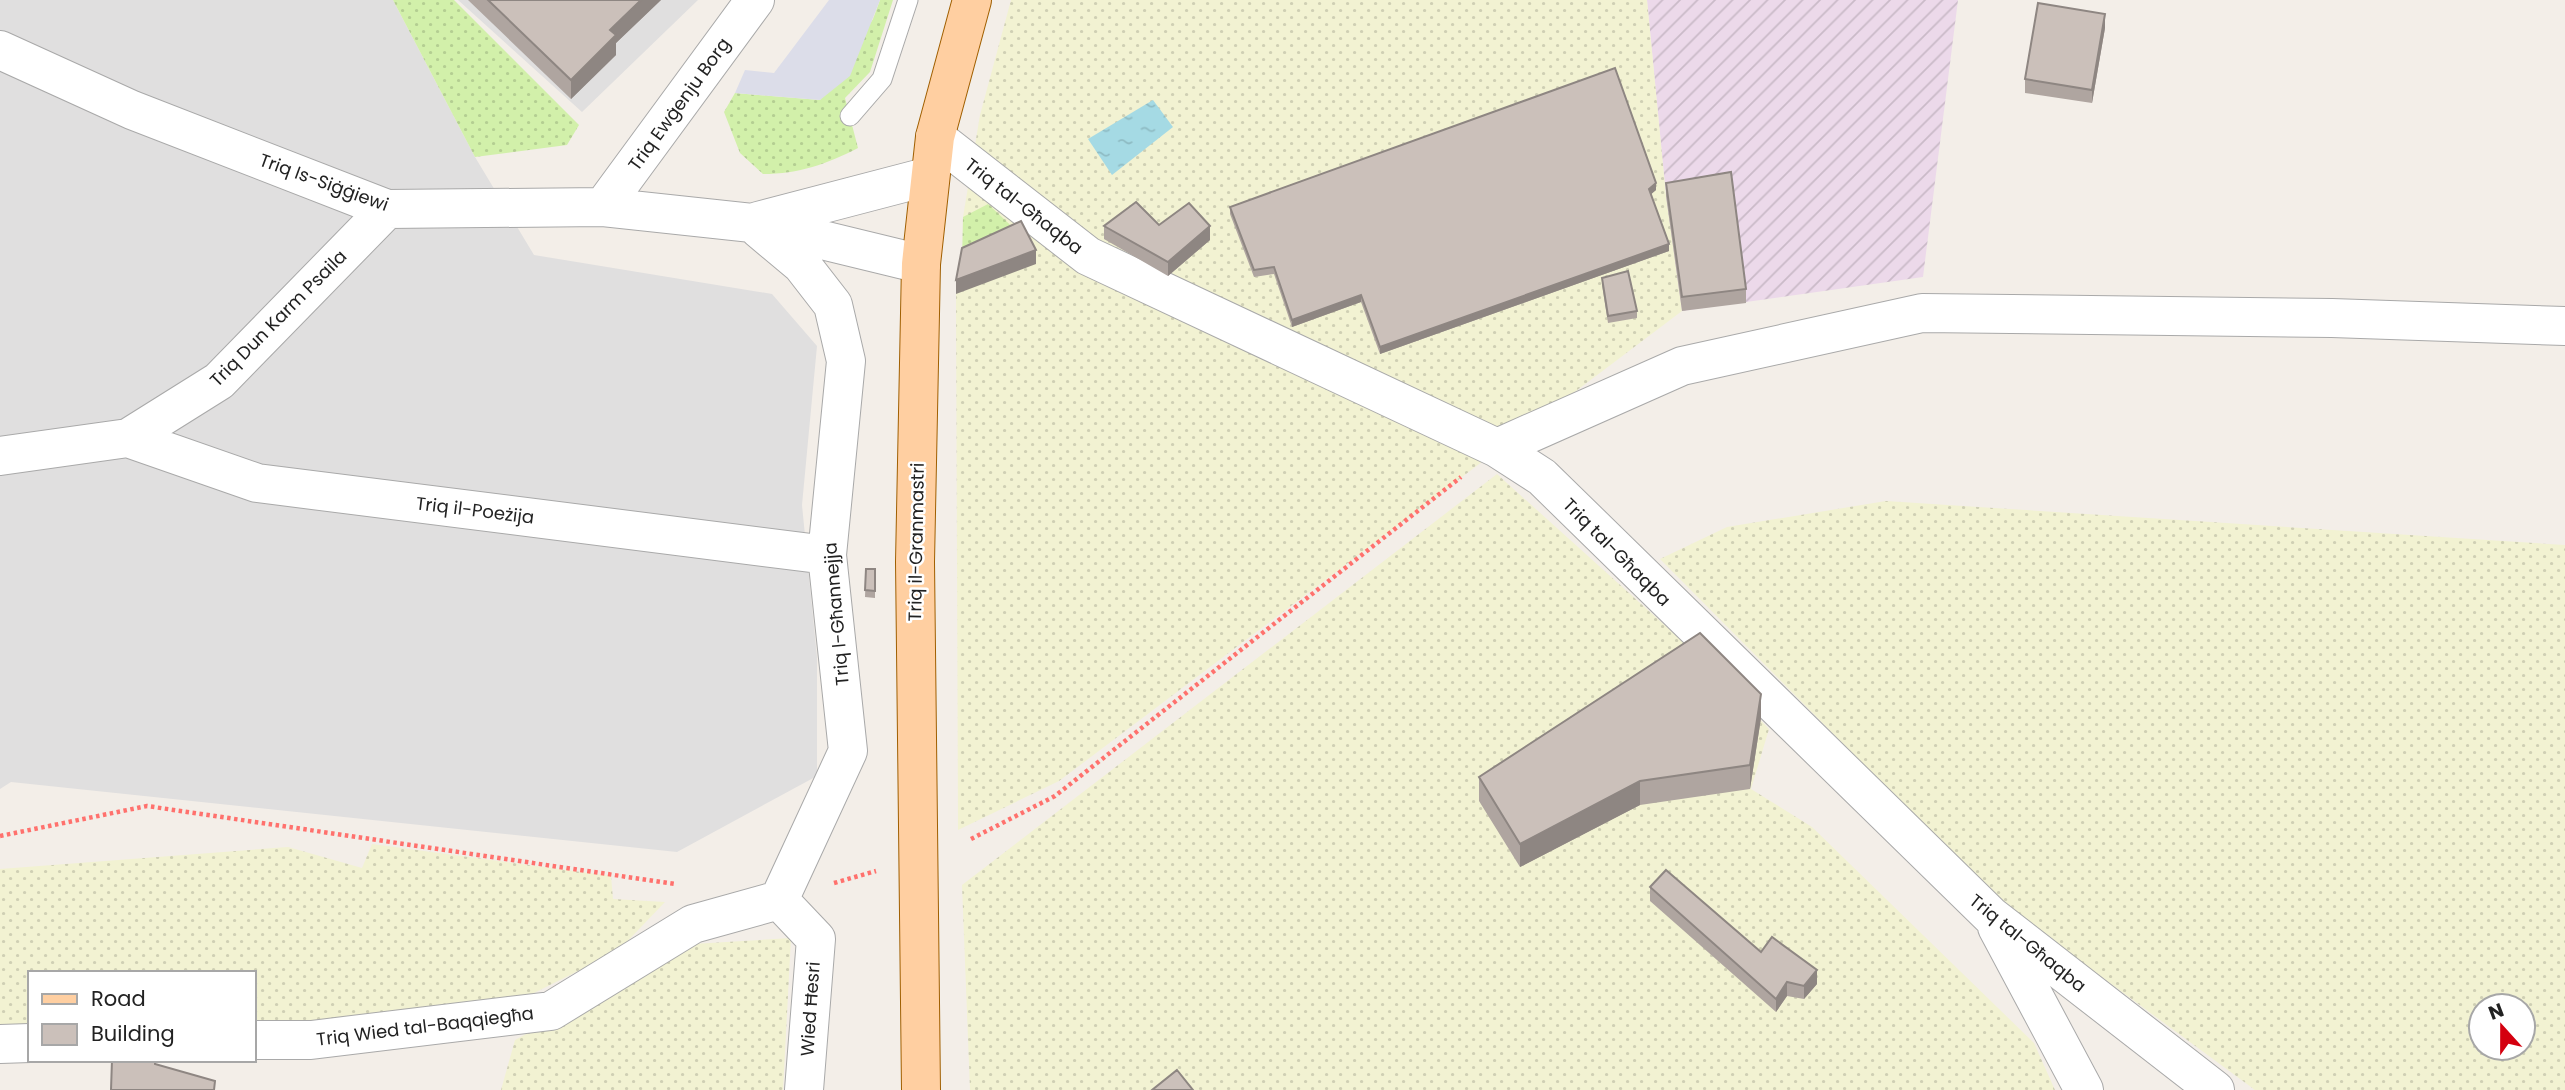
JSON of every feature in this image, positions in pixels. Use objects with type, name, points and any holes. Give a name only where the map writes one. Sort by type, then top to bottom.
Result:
[{"type":"main road","name":"Triq il-Granmastri","points":[[921,1090],[915,562],[921,264],[935,137],[972,0]]},
{"type":"street","name":"Triq Ewġenju Borg","points":[[603,208],[755,0]]},
{"type":"street","name":"Triq Is-Siġġiewi","points":[[0,50],[132,110],[387,209],[603,208],[752,223],[921,264]]},
{"type":"street","name":"Triq tal-Għaqba","points":[[935,137],[1088,256],[1497,449],[1542,477],[1991,916],[2215,1090]]},
{"type":"street","name":"Triq Is-Siġġiewi","points":[[752,223],[930,176]]},
{"type":"street","name":"Triq Dun Karm Psaila","points":[[0,456],[128,438],[219,381],[387,209]]},
{"type":"street","name":"Triq l-Għannejja","points":[[752,223],[802,265],[833,305],[846,361],[827,555],[848,751],[779,900]]},
{"type":"street","points":[[1497,449],[1682,366],[1922,313],[2332,318],[2565,326]]},
{"type":"street","name":"Triq il-Poeżija","points":[[128,438],[257,483],[827,555]]},
{"type":"street","name":"Triq Wied tal-Baqqiegħa","points":[[256,1040],[312,1040],[551,1011],[693,924],[779,900]]},
{"type":"street","name":"Wied Ħesri","points":[[779,900],[816,939],[804,1090]]},
{"type":"street","points":[[1991,916],[2084,1090]]},
{"type":"street","points":[[0,1044],[28,1043]]},
{"type":"lane","points":[[850,116],[882,79],[908,0]]},
{"type":"path","points":[[971,839],[1055,796],[1497,449]]},
{"type":"path","points":[[0,836],[147,806],[683,886]]},
{"type":"shaded area","points":[[0,0],[393,0],[475,157],[534,255],[772,294],[817,346],[802,505],[817,657],[817,776],[677,852],[11,782],[0,789]]},
{"type":"shaded area","points":[[458,0],[698,0],[582,112]]},
{"type":"shaded area","points":[[829,0],[880,0],[850,76],[820,100],[735,93],[745,70],[774,73]]},
{"type":"shaded area","points":[[1647,0],[1958,0],[1923,277],[1682,311],[1666,196]]},
{"type":"green space","points":[[393,0],[454,0],[579,125],[567,145],[475,157]]},
{"type":"green space","points":[[880,0],[893,0],[870,72],[845,98],[858,148],[812,167],[763,174],[740,153],[724,112],[735,93],[820,100],[873,19]]},
{"type":"green space","points":[[1011,0],[1647,0],[1666,196],[1682,311],[1059,781],[958,830],[956,294],[962,261],[996,232],[963,217],[980,115]]},
{"type":"green space","points":[[988,204],[1021,235],[962,261],[963,217]]},
{"type":"green space","points":[[1497,474],[1700,657],[1769,729],[1751,789],[1812,827],[2034,1043],[2055,1090],[970,1090],[962,885]]},
{"type":"green space","points":[[1886,501],[2565,545],[2565,1090],[2255,1090],[2000,902],[1660,559],[1727,527]]},
{"type":"green space","points":[[372,844],[611,876],[613,899],[665,902],[618,951],[516,1002],[256,1027],[256,971],[28,971],[28,1027],[0,1027],[0,869],[288,847],[362,868]]},
{"type":"green space","points":[[791,938],[783,1090],[501,1090],[515,1040],[693,944]]},
{"type":"water","points":[[1153,100],[1173,127],[1112,175],[1088,139]]},
{"type":"building","points":[[488,0],[641,0],[610,30],[616,35],[571,80]]},
{"type":"building","points":[[2038,3],[2105,14],[2092,90],[2025,79]]},
{"type":"building","points":[[1615,68],[1656,183],[1649,189],[1669,244],[1380,347],[1361,295],[1292,320],[1274,267],[1254,270],[1230,207]]},
{"type":"building","points":[[1731,172],[1746,289],[1682,297],[1666,183]]},
{"type":"building","points":[[1136,202],[1159,225],[1189,203],[1210,226],[1168,262],[1104,226]]},
{"type":"building","points":[[1021,221],[1036,250],[956,280],[962,248]]},
{"type":"building","points":[[1628,271],[1637,311],[1608,316],[1602,278]]},
{"type":"building","points":[[866,569],[875,569],[875,591],[865,590]]},
{"type":"building","points":[[1700,633],[1761,694],[1750,765],[1640,781],[1520,844],[1479,777]]},
{"type":"building","points":[[1666,870],[1761,952],[1772,937],[1817,970],[1804,986],[1787,982],[1776,999],[1650,887]]},
{"type":"building","points":[[112,1062],[155,1062],[215,1081],[214,1090],[111,1090]]},
{"type":"building","points":[[1177,1070],[1193,1090],[1152,1090]]}]
